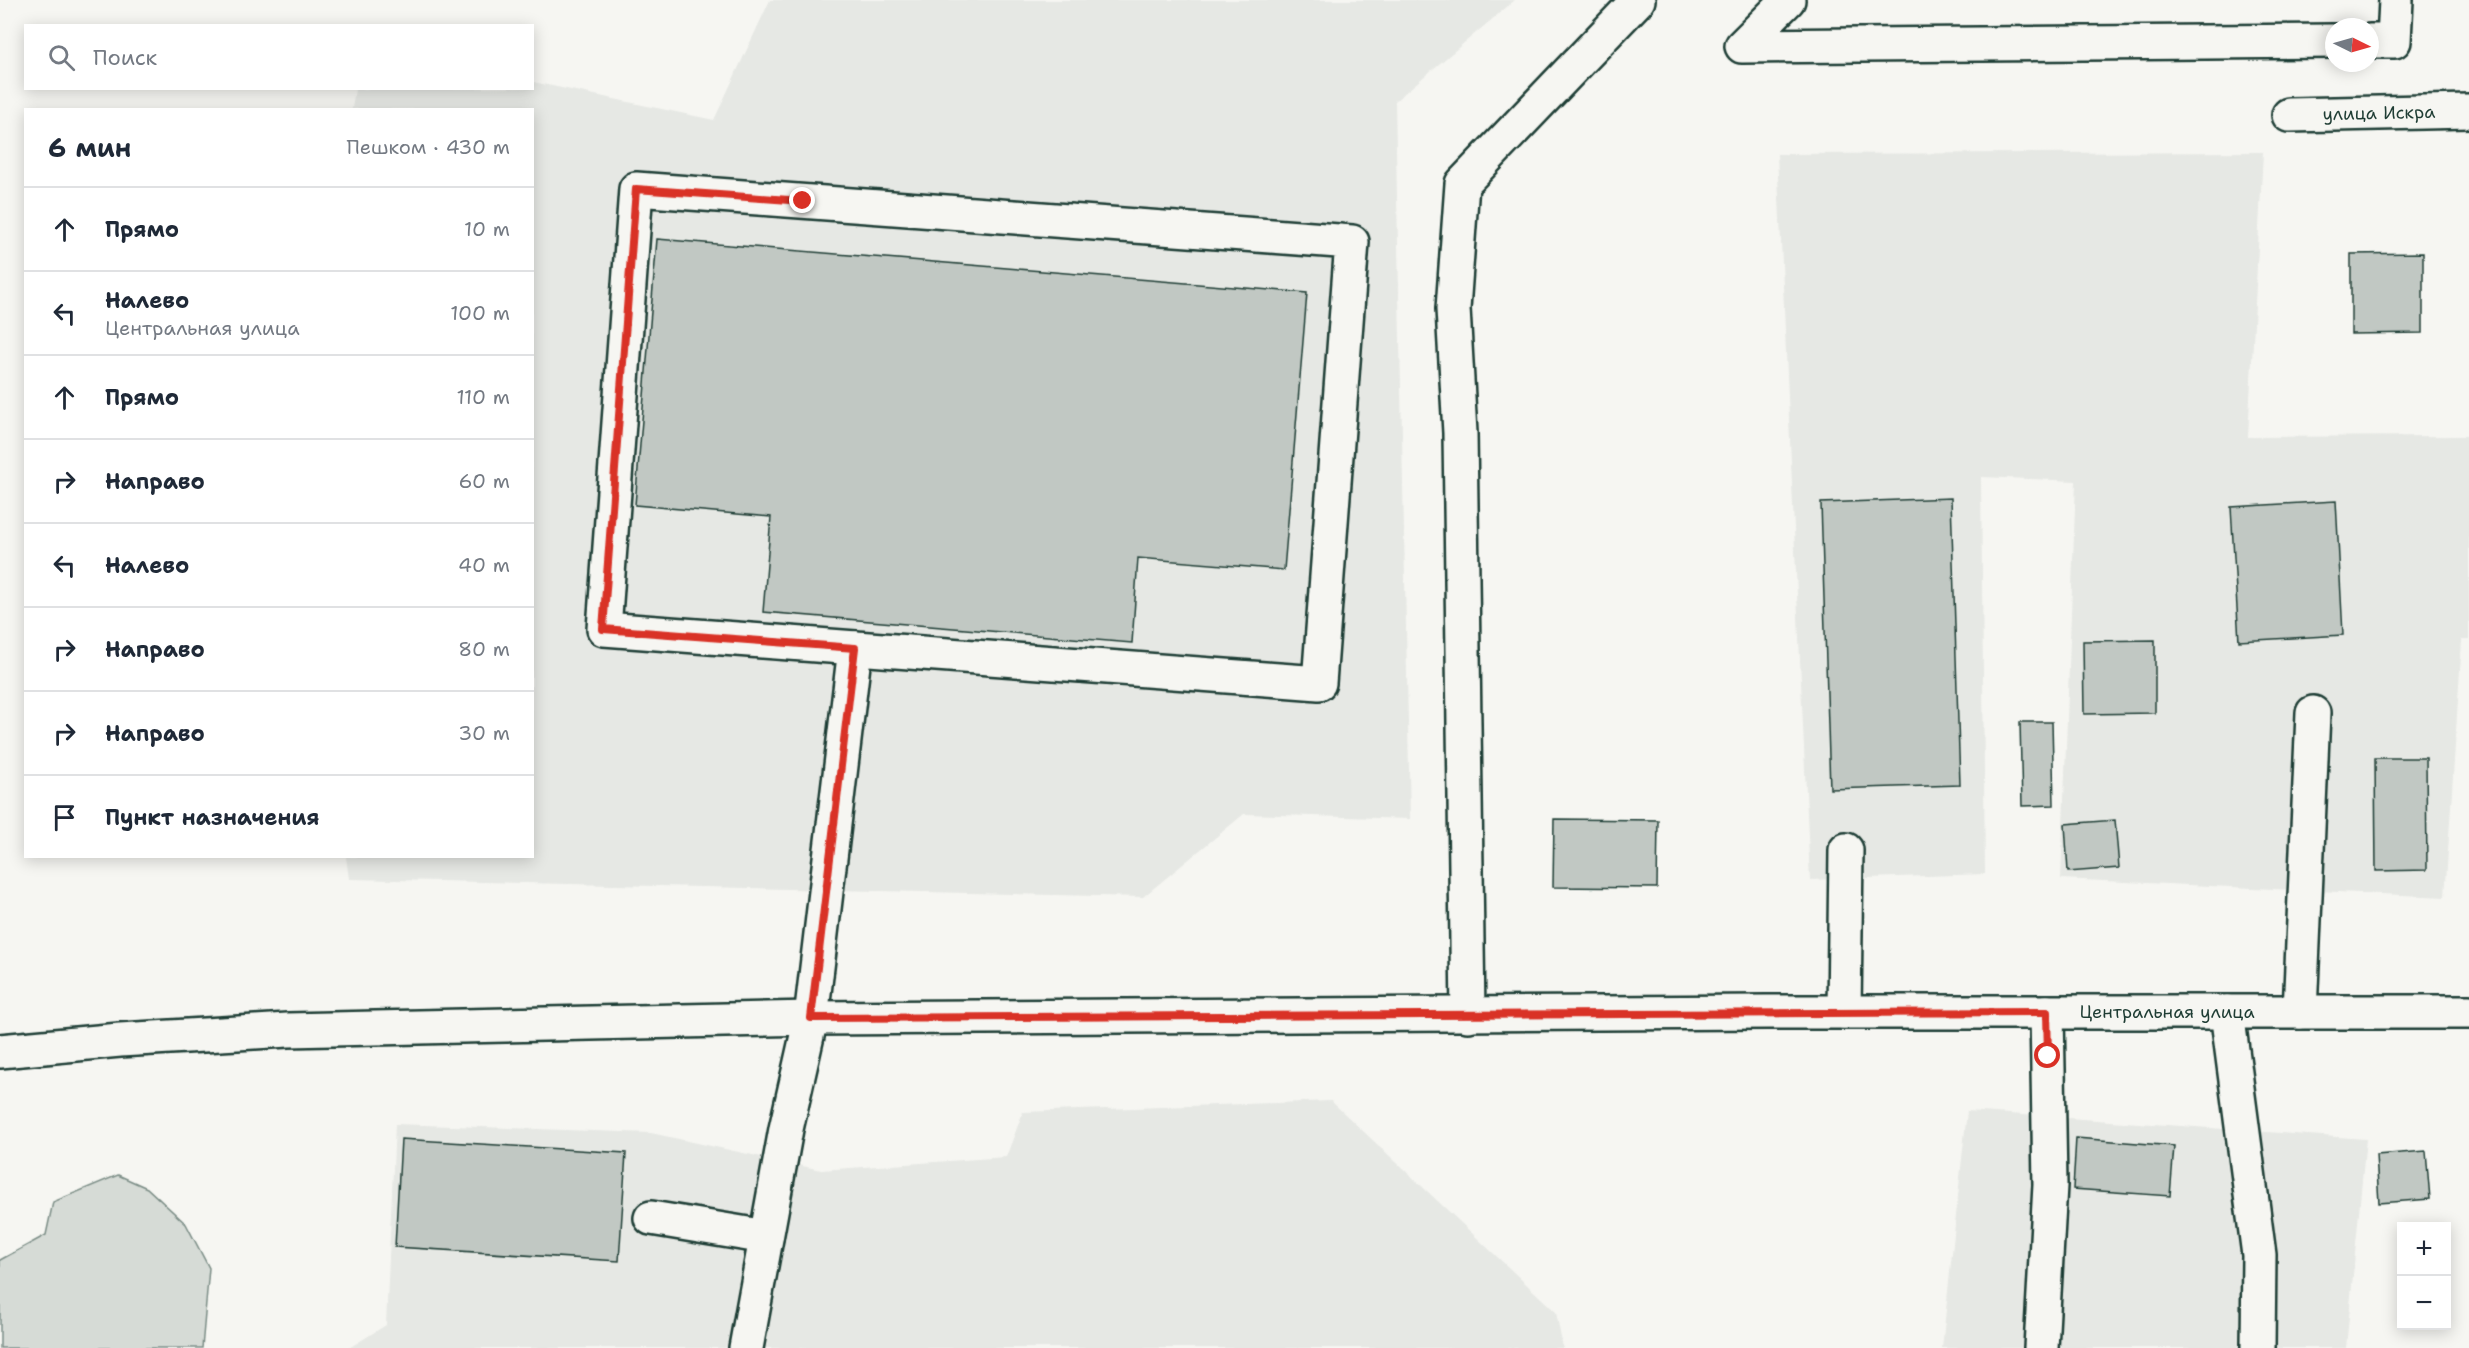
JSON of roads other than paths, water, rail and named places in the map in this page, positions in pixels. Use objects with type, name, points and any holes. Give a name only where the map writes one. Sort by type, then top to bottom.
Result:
[{"type":"main road","points":[[1468,1014],[1460,433],[1454,309],[1462,184],[1638,0]]},
{"type":"main road","points":[[1788,0],[1742,46],[2325,41]]},
{"type":"main road","points":[[2379,41],[2394,41],[2396,0]]},
{"type":"main road","name":"улица Искра","points":[[2289,115],[2469,111]]},
{"type":"main road","points":[[636,189],[1352,242],[1319,683],[855,648],[603,629],[636,189]]},
{"type":"main road","points":[[746,1348],[786,1129],[811,1018],[855,648]]},
{"type":"main road","points":[[2300,1012],[2313,713]]},
{"type":"main road","points":[[1844,1012],[1846,850]]},
{"type":"main road","name":"Центральная улица","points":[[0,1051],[120,1040],[288,1030],[811,1018],[1844,1012],[2469,1012]]},
{"type":"main road","points":[[2041,1348],[2050,1185],[2047,1012]]},
{"type":"main road","points":[[2227,1012],[2259,1255],[2258,1348]]},
{"type":"main road","points":[[651,1218],[766,1237]]}]
